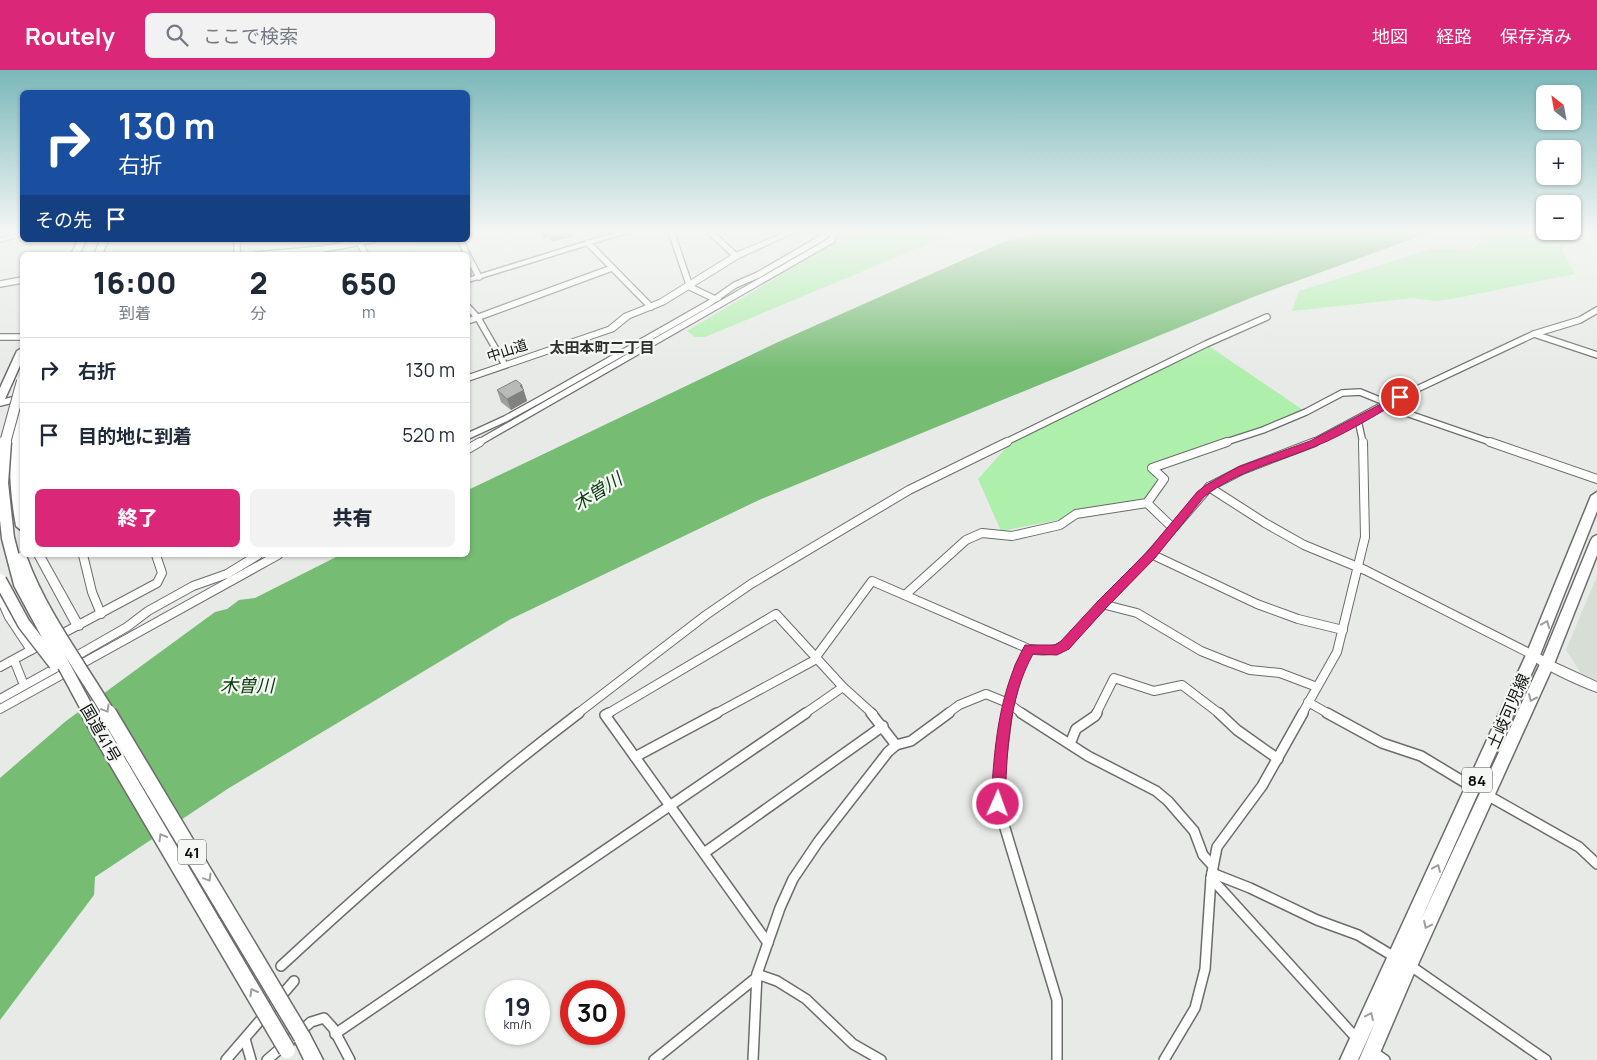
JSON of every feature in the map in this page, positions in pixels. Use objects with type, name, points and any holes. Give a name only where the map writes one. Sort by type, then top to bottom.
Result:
[{"type":"main road","points":[[470,279],[478,277]]},
{"type":"main road","points":[[0,399],[20,355]]},
{"type":"main road","name":"国道41号","points":[[20,387],[9,422],[3,452],[2,483],[6,524],[20,584],[74,687],[290,1055]]},
{"type":"main road","name":"国道41号","points":[[20,396],[14,415],[7,457],[7,488],[11,521],[20,551]]},
{"type":"main road","points":[[0,449],[20,415]]},
{"type":"main road","points":[[20,437],[14,472],[20,503]]},
{"type":"main road","points":[[0,463],[18,453]]},
{"type":"main road","points":[[0,476],[18,453]]},
{"type":"main road","name":"土岐可児線","points":[[1481,792],[1597,496]]},
{"type":"main road","name":"土岐可児線","points":[[1349,1060],[1358,1040],[1403,962],[1481,792],[1547,664],[1597,540]]},
{"type":"main road","name":"国道41号","points":[[22,557],[30,585],[56,633],[81,667],[314,1060]]},
{"type":"main road","points":[[30,557],[37,582],[81,667]]},
{"type":"main road","points":[[0,580],[24,624],[74,687]]},
{"type":"main road","name":"土岐可児線","points":[[1372,1057],[1403,962]]},
{"type":"street","points":[[470,320],[587,277]]},
{"type":"street","points":[[621,277],[651,307]]},
{"type":"street","points":[[686,277],[690,287],[715,299],[755,284]]},
{"type":"street","name":"中山道","points":[[470,377],[611,329],[627,316],[651,307],[702,277]]},
{"type":"street","points":[[470,435],[505,419],[543,398],[715,299],[735,285],[753,277]]},
{"type":"street","points":[[470,448],[767,277]]},
{"type":"street","points":[[0,284],[20,280]]},
{"type":"street","points":[[470,309],[478,318],[505,366]]},
{"type":"street","points":[[635,757],[813,661],[872,582],[1029,649],[1057,650],[1065,645],[1102,604],[1152,554],[1209,487],[1242,470],[1313,443],[1385,404],[1534,334],[1580,320],[1597,310]]},
{"type":"street","points":[[280,966],[363,890],[539,743],[706,615],[751,584],[806,549],[910,490],[1206,344],[1267,317]]},
{"type":"street","points":[[1534,334],[1597,355]]},
{"type":"street","points":[[0,337],[20,337]]},
{"type":"street","points":[[905,595],[966,540],[982,533],[1012,536],[1060,525],[1076,514],[1147,503],[1164,479],[1152,468],[1154,466],[1263,430],[1306,412],[1342,393],[1360,392],[1385,404],[1597,480]]},
{"type":"street","points":[[0,403],[20,398]]},
{"type":"street","points":[[1164,1060],[1195,1008],[1204,969],[1212,872],[1217,847],[1245,812],[1278,759],[1337,652],[1344,630],[1365,537],[1364,465],[1362,434],[1358,420]]},
{"type":"street","points":[[14,472],[20,475]]},
{"type":"street","points":[[1209,487],[1269,526],[1597,687]]},
{"type":"street","points":[[1147,503],[1173,528]]},
{"type":"street","points":[[1152,554],[1257,604],[1298,619],[1344,630]]},
{"type":"street","points":[[40,557],[78,626]]},
{"type":"street","points":[[83,557],[92,592],[101,614]]},
{"type":"street","points":[[0,667],[101,614],[160,580],[163,573],[157,557]]},
{"type":"street","points":[[0,698],[127,627],[148,611],[193,586],[226,574],[255,557]]},
{"type":"street","points":[[0,709],[274,557]]},
{"type":"street","points":[[0,597],[31,650]]},
{"type":"street","points":[[1102,604],[1137,613],[1201,651],[1226,661],[1250,670],[1280,673],[1317,687]]},
{"type":"street","points":[[768,943],[605,716],[776,614],[883,726],[896,745]]},
{"type":"street","points":[[1029,649],[1019,667],[1008,703],[1000,768],[998,804],[1047,961],[1057,1000],[1057,1060]]},
{"type":"street","points":[[14,660],[24,684]]},
{"type":"street","points":[[1070,744],[1076,729],[1095,716],[1114,678],[1154,691],[1182,685],[1215,710],[1236,730],[1278,759]]},
{"type":"street","points":[[336,1034],[844,687]]},
{"type":"street","points":[[754,1060],[757,976],[792,879],[829,827],[888,752],[896,745],[911,741],[959,705],[986,694],[1008,703],[1042,728],[1088,756],[1156,791],[1168,801],[1194,831],[1212,872],[1358,1040]]},
{"type":"street","points":[[1308,702],[1382,743],[1421,756],[1579,847],[1597,864]]},
{"type":"street","points":[[704,853],[883,726]]},
{"type":"street","points":[[1212,872],[1317,920],[1358,935],[1403,962],[1546,1060]]},
{"type":"street","points":[[654,1060],[757,976]]},
{"type":"street","points":[[757,976],[777,981],[806,999],[853,1044],[881,1060]]},
{"type":"street","points":[[226,1060],[294,981]]},
{"type":"street","points":[[267,1060],[311,1022],[324,1018],[333,1028],[350,1060]]},
{"type":"street","points":[[245,1039],[251,1060]]},
{"type":"street","points":[[1372,1057],[1385,1060]]},
{"type":"shaded area","points":[[777,277],[848,277],[705,337],[695,337],[687,331]]},
{"type":"shaded area","points":[[1342,277],[1559,277],[1435,301],[1413,298],[1292,311],[1299,291]]},
{"type":"shaded area","points":[[1206,344],[1306,412],[1253,433],[1149,467],[1156,481],[1147,503],[1001,531],[978,479],[1016,437]]},
{"type":"shaded area","points":[[1597,576],[1597,680],[1581,673],[1566,650]]},
{"type":"water","name":"木曽川","points":[[924,277],[1307,277],[1253,297],[759,500],[511,619],[229,788],[95,877],[94,895],[0,1020],[0,778],[66,721],[215,612],[227,609],[239,600],[255,598],[336,557],[470,557],[470,489],[776,343]]},
{"type":"building","points":[[516,380],[522,385],[520,386],[524,390],[507,399],[497,390]]},
{"type":"district","name":"太田本町二丁目","points":[[602,347]]},
{"type":"route","points":[[998,804],[1000,768],[1008,703],[1016,683],[1019,667],[1029,649],[1042,651],[1057,650],[1065,645],[1102,604],[1152,554],[1209,487],[1242,470],[1313,443],[1400,397]]}]
